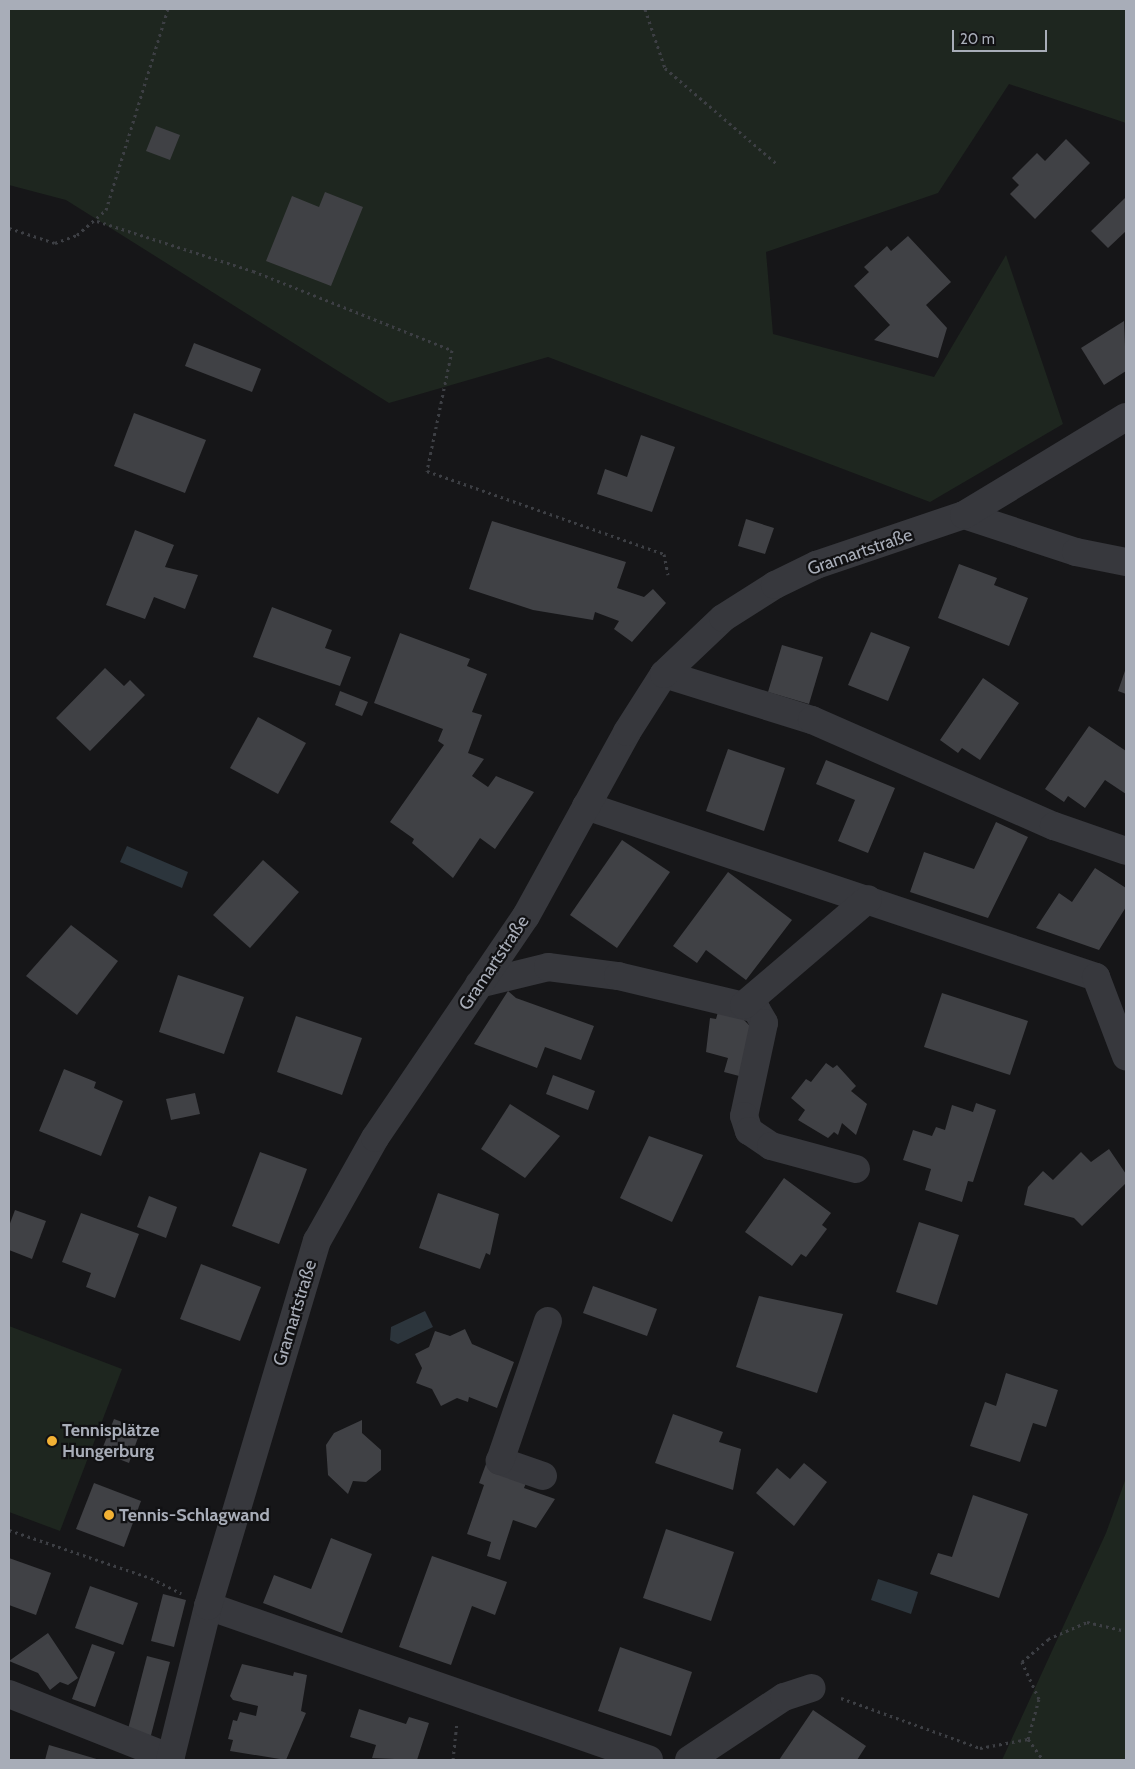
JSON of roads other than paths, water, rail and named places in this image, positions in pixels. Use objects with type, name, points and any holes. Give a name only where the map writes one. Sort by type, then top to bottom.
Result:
[{"type":"street","name":"Gramartstraße","points":[[170,1759],[208,1606],[318,1241],[375,1138],[526,916],[586,806],[664,674],[723,618],[775,585],[816,565],[964,515],[1126,417]]},
{"type":"street","points":[[964,515],[1076,552],[1126,562]]},
{"type":"street","points":[[664,674],[812,720],[1054,826],[1126,851]]},
{"type":"street","points":[[586,806],[1096,977],[1126,1056]]},
{"type":"street","points":[[744,1005],[868,899]]},
{"type":"street","points":[[480,984],[548,967],[618,976],[744,1005],[760,1012],[764,1023],[744,1116],[750,1131],[771,1146],[856,1170]]},
{"type":"street","points":[[543,1476],[500,1461],[548,1322]]},
{"type":"street","points":[[208,1606],[649,1760]]},
{"type":"street","points":[[689,1760],[784,1697],[812,1688]]},
{"type":"street","points":[[9,1694],[170,1759]]},
{"type":"place","name":"Tennisplätze Hungerburg","points":[[52,1441]]},
{"type":"place","name":"Tennis-Schlagwand","points":[[109,1515]]}]
